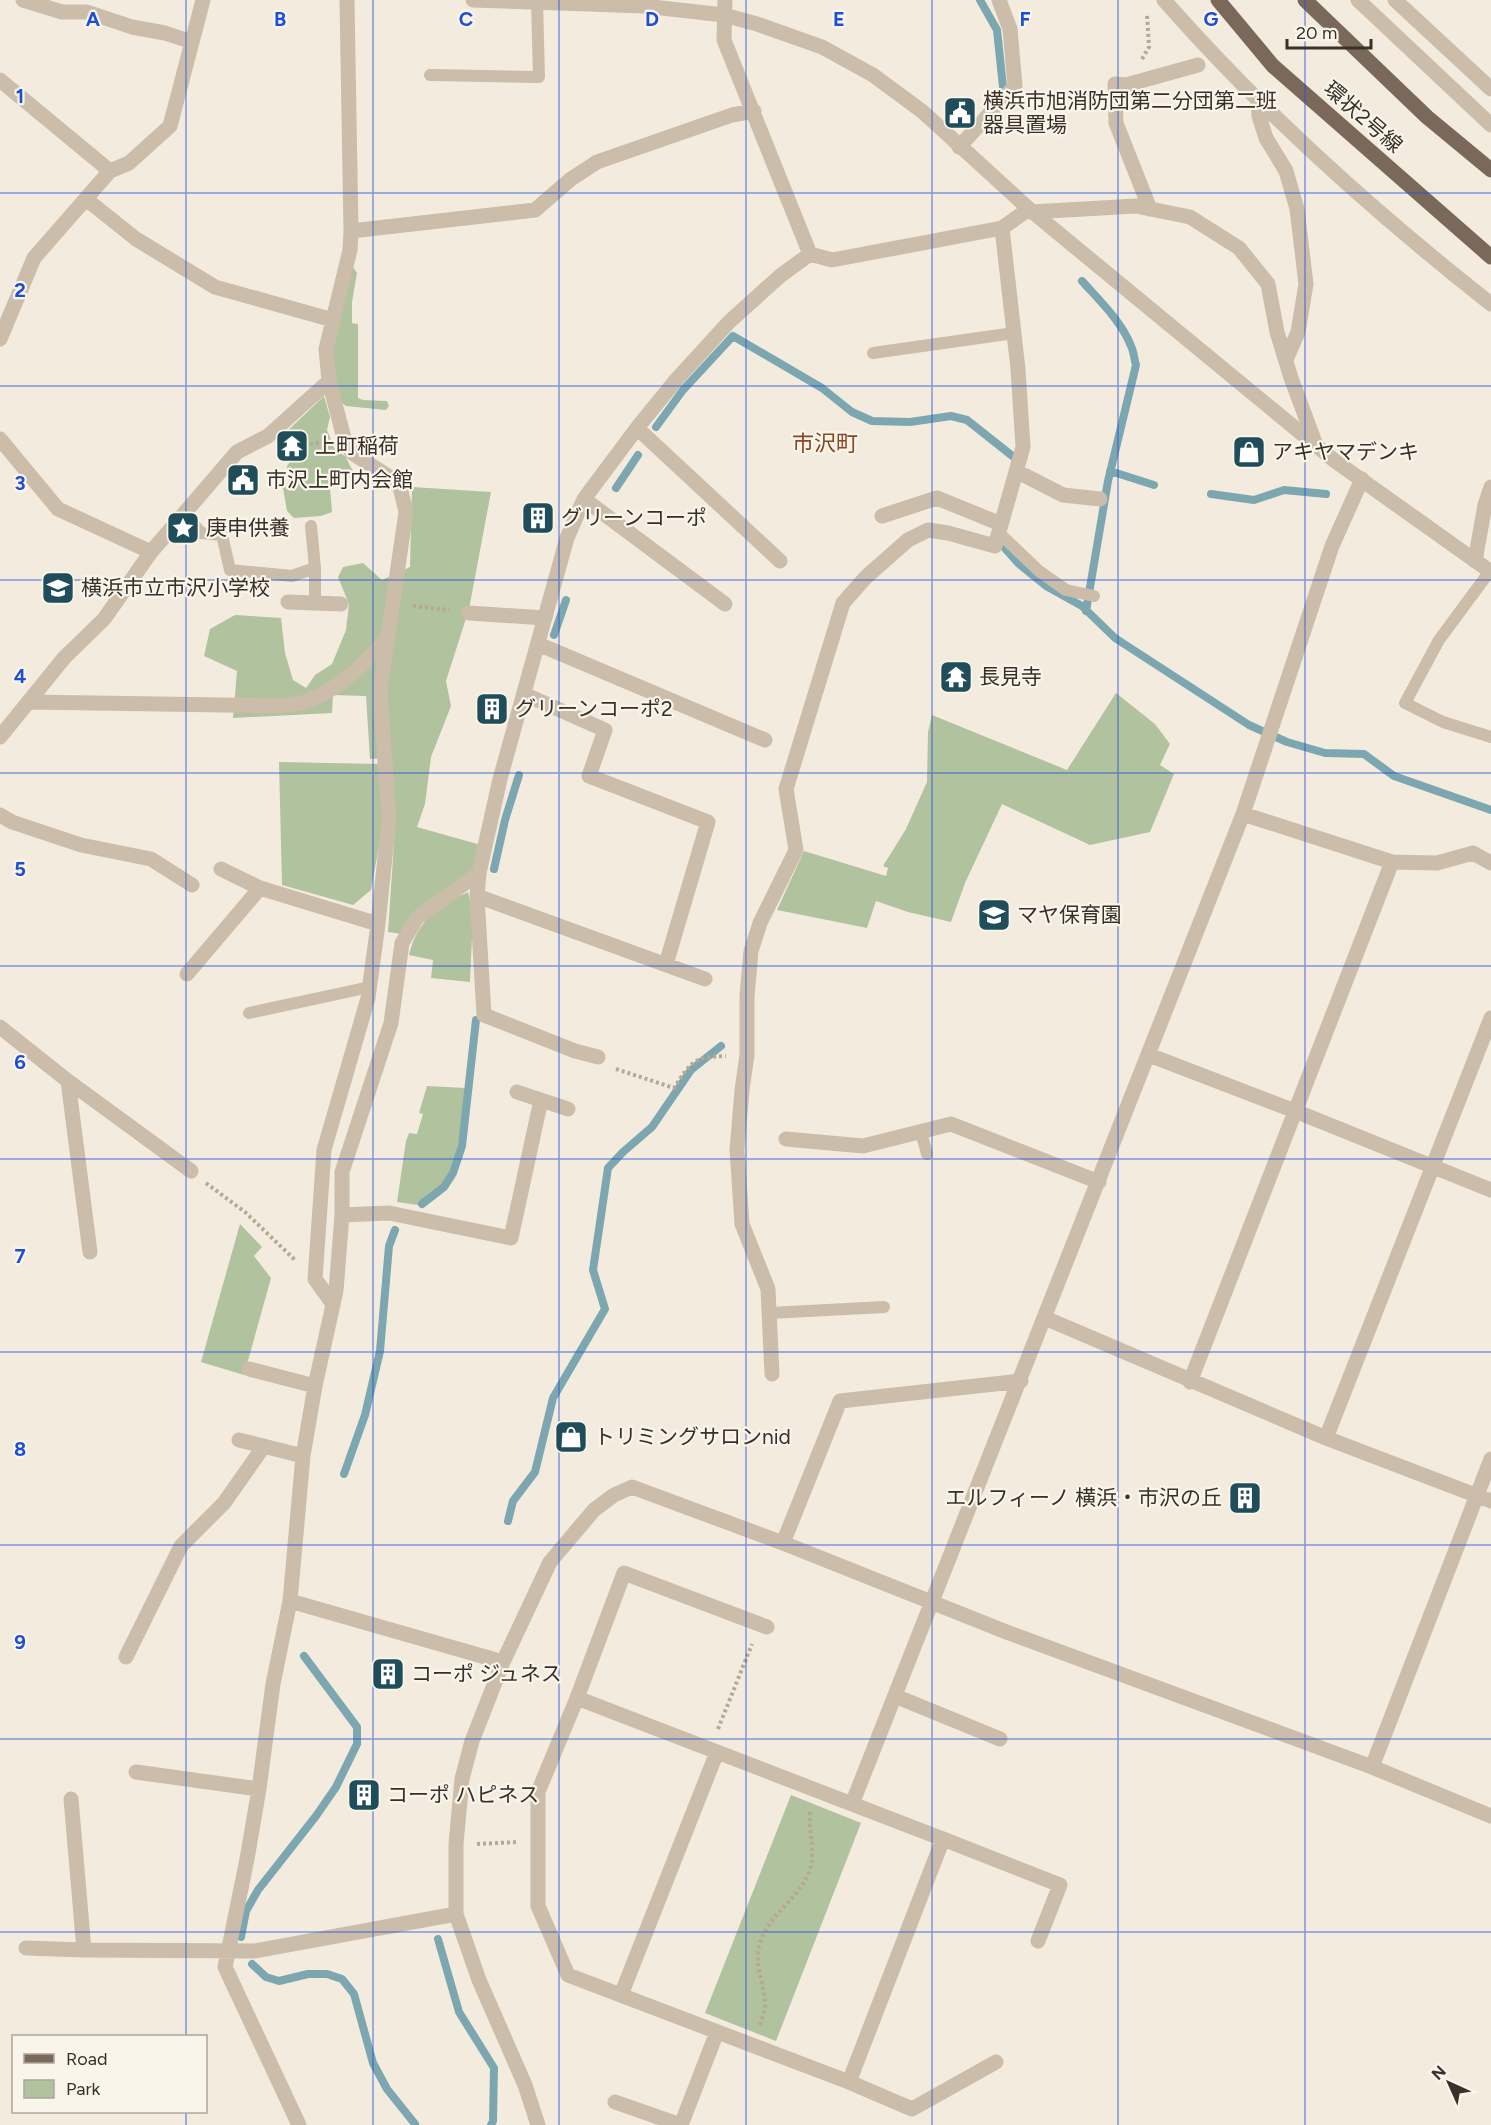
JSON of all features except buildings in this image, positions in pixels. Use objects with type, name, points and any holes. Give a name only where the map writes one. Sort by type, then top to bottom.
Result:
[{"type":"main road","name":"環状2号線","points":[[1218,0],[1273,66],[1491,257]]},
{"type":"main road","name":"環状2号線","points":[[1305,0],[1427,117],[1491,170]]},
{"type":"street","points":[[23,0],[62,12],[83,6],[87,12],[132,27],[165,33],[192,42]]},
{"type":"street","points":[[0,339],[34,258],[110,171],[129,163],[170,126],[203,0]]},
{"type":"street","points":[[333,1304],[315,1279],[324,1150],[370,987],[389,819],[380,690],[406,512],[399,483],[352,453],[344,438],[329,381],[326,349],[350,250],[351,231],[347,0]]},
{"type":"street","points":[[473,0],[724,7],[758,24],[822,47],[873,75],[923,112],[1030,210],[1316,445],[1491,572]]},
{"type":"street","points":[[959,147],[1015,86],[1010,29],[999,0]]},
{"type":"street","points":[[1164,0],[1258,101],[1314,155],[1419,248],[1491,304]]},
{"type":"street","points":[[1358,0],[1491,125]]},
{"type":"street","points":[[1395,0],[1491,89]]},
{"type":"street","points":[[724,7],[724,40],[810,254]]},
{"type":"street","points":[[1150,209],[1116,123],[1115,84],[1126,85],[1198,65]]},
{"type":"street","points":[[0,80],[110,171]]},
{"type":"street","points":[[1258,101],[1258,116],[1266,138],[1286,171],[1297,209],[1306,284],[1298,332],[1286,360]]},
{"type":"street","points":[[351,231],[535,210],[571,179],[597,162],[732,115],[754,111]]},
{"type":"street","points":[[86,199],[136,239],[215,287],[333,320]]},
{"type":"street","points":[[810,254],[832,261],[1002,228],[1030,210],[1136,206],[1190,217],[1239,248],[1268,284],[1277,332],[1316,445]]},
{"type":"street","points":[[772,1374],[768,1288],[742,1224],[737,1150],[747,1055],[747,996],[751,951],[760,923],[796,850],[786,789],[793,752],[843,603],[866,577],[908,540],[928,530],[995,546],[1023,447],[1014,333],[1002,228]]},
{"type":"street","points":[[598,1057],[575,1051],[484,1015],[477,896],[479,873],[500,779],[567,538],[584,499],[676,380],[729,322],[780,276],[810,254]]},
{"type":"street","points":[[0,736],[64,658],[104,619],[151,552],[237,452],[268,436],[329,381]]},
{"type":"street","points":[[637,428],[780,561]]},
{"type":"street","points":[[0,439],[58,509],[151,552]]},
{"type":"street","points":[[1016,471],[1063,495],[1100,499]]},
{"type":"street","points":[[852,1804],[1021,1381],[1243,814],[1332,546],[1362,479]]},
{"type":"street","points":[[1475,561],[1485,505],[1491,487]]},
{"type":"street","points":[[882,516],[937,498],[1000,528]]},
{"type":"street","points":[[584,499],[725,604]]},
{"type":"street","points":[[288,602],[341,604]]},
{"type":"street","points":[[469,612],[545,618]]},
{"type":"street","points":[[29,702],[282,706],[310,700],[342,682],[368,660],[388,638]]},
{"type":"street","points":[[538,644],[765,740]]},
{"type":"street","points":[[524,694],[605,730],[588,776],[708,822],[666,964]]},
{"type":"street","points":[[1243,814],[1392,862],[1437,863],[1473,853],[1491,862]]},
{"type":"street","points":[[0,815],[12,822],[81,844],[151,859],[192,885]]},
{"type":"street","points":[[1190,1382],[1392,862]]},
{"type":"street","points":[[221,869],[260,888],[378,924]]},
{"type":"street","points":[[299,2125],[225,1967],[227,1949],[247,1859],[273,1684],[290,1601],[303,1456],[315,1386],[336,1291],[342,1215],[342,1172],[391,1023],[402,943],[417,918],[479,873]]},
{"type":"street","points":[[187,974],[260,888]]},
{"type":"street","points":[[477,896],[705,979]]},
{"type":"street","points":[[1326,1438],[1491,1018]]},
{"type":"street","points":[[0,1027],[68,1081],[191,1171]]},
{"type":"street","points":[[1149,1055],[1491,1190]]},
{"type":"street","points":[[68,1081],[90,1252]]},
{"type":"street","points":[[517,1092],[568,1109]]},
{"type":"street","points":[[342,1215],[389,1213],[511,1238],[541,1100]]},
{"type":"street","points":[[786,1138],[863,1146],[951,1124],[1099,1182]]},
{"type":"street","points":[[1045,1318],[1190,1382],[1484,1499]]},
{"type":"street","points":[[249,1369],[315,1386]]},
{"type":"street","points":[[783,1543],[840,1401],[1021,1381]]},
{"type":"street","points":[[239,1440],[303,1456]]},
{"type":"street","points":[[126,1657],[181,1546],[224,1503],[264,1446]]},
{"type":"street","points":[[1372,1767],[1484,1499],[1491,1459]]},
{"type":"street","points":[[538,2125],[525,2085],[479,1980],[456,1914],[456,1844],[462,1779],[470,1750],[503,1662],[550,1562],[594,1510],[614,1495],[632,1487],[933,1601],[1009,1633],[1372,1767],[1491,1816]]},
{"type":"street","points":[[763,1625],[624,1573],[577,1698],[538,1792],[538,1906],[568,1975],[849,2082],[912,2109],[996,2062]]},
{"type":"street","points":[[290,1601],[503,1662]]},
{"type":"street","points":[[895,1696],[1000,1739]]},
{"type":"street","points":[[577,1698],[1060,1884],[1038,1941]]},
{"type":"street","points":[[621,1995],[717,1752]]},
{"type":"street","points":[[136,1772],[259,1789]]},
{"type":"street","points":[[71,1799],[84,1950]]},
{"type":"street","points":[[849,2082],[943,1839]]},
{"type":"street","points":[[26,1948],[254,1951],[456,1914]]},
{"type":"street","points":[[615,2102],[681,2125],[717,2032]]},
{"type":"lane","points":[[430,75],[539,77],[537,2]]},
{"type":"lane","points":[[873,353],[1014,333]]},
{"type":"lane","points":[[184,513],[201,532]]},
{"type":"lane","points":[[311,526],[315,568],[315,603]]},
{"type":"lane","points":[[1000,528],[1039,571],[1066,590],[1089,595]]},
{"type":"lane","points":[[166,534],[201,532],[222,535],[230,570],[292,576],[315,568]]},
{"type":"lane","points":[[1491,572],[1439,640],[1406,703],[1443,722],[1491,737]]},
{"type":"lane","points":[[249,1013],[370,987]]},
{"type":"lane","points":[[921,1132],[927,1154]]},
{"type":"lane","points":[[770,1313],[884,1307]]},
{"type":"path","points":[[1126,85],[1149,47],[1146,10]]},
{"type":"path","points":[[394,604],[469,612]]},
{"type":"path","points":[[598,1057],[597,1061],[603,1065],[674,1088],[695,1060],[710,1056]]},
{"type":"path","points":[[191,1171],[245,1212],[315,1279]]},
{"type":"path","points":[[717,1752],[714,1739],[763,1625]]},
{"type":"path","points":[[754,2046],[765,2007],[764,1991],[758,1968],[758,1949],[762,1935],[806,1878],[811,1866],[812,1850],[808,1826],[812,1789]]},
{"type":"path","points":[[456,1844],[538,1842]]},
{"type":"green space","points":[[353,267],[357,273],[352,302],[352,323],[358,324],[358,398],[387,401],[389,406],[386,410],[346,406],[341,402],[333,370],[333,343]]},
{"type":"green space","points":[[324,396],[330,417],[327,430],[335,450],[345,456],[354,473],[329,476],[332,512],[321,516],[294,518],[287,511],[283,488],[290,485],[287,466],[292,459],[307,452],[303,433],[282,436]]},
{"type":"green space","points":[[412,487],[491,492],[469,609],[446,681],[451,706],[431,757],[425,804],[417,827],[481,845],[470,877],[402,934],[388,932],[395,828],[391,758],[370,759],[366,696],[333,695],[332,713],[233,718],[237,671],[204,656],[210,629],[235,615],[281,618],[285,653],[293,680],[306,688],[315,675],[332,664],[346,630],[349,604],[338,577],[343,567],[363,563],[382,580],[410,567]]},
{"type":"green space","points":[[1116,693],[1155,724],[1170,744],[1160,765],[1174,774],[1150,832],[1090,845],[1002,804],[965,883],[951,922],[908,912],[876,901],[867,928],[777,910],[804,851],[886,876],[888,868],[883,866],[906,829],[927,782],[928,732],[932,715],[1067,770]]},
{"type":"green space","points":[[279,762],[380,764],[383,824],[371,890],[353,905],[282,885]]},
{"type":"green space","points":[[468,892],[473,914],[470,982],[431,978],[433,960],[409,955],[417,933],[438,909]]},
{"type":"green space","points":[[427,1086],[465,1088],[456,1154],[447,1178],[433,1194],[418,1205],[397,1202],[406,1141],[409,1133],[417,1134],[423,1114],[419,1113]]},
{"type":"green space","points":[[240,1224],[262,1247],[254,1256],[271,1278],[244,1375],[201,1362]]},
{"type":"green space","points":[[791,1795],[861,1823],[776,2041],[705,2013]]},
{"type":"waterway","points":[[980,0],[997,30],[1003,87]]},
{"type":"waterway","points":[[1082,281],[1122,328],[1132,348],[1136,365],[1108,481],[1086,611]]},
{"type":"waterway","points":[[656,427],[683,390],[733,336],[822,388],[852,412],[872,421],[910,422],[951,416],[967,420],[1020,462]]},
{"type":"waterway","points":[[616,488],[638,455]]},
{"type":"waterway","points":[[1110,471],[1154,485]]},
{"type":"waterway","points":[[1211,494],[1254,500],[1284,490],[1326,494]]},
{"type":"waterway","points":[[1004,547],[1019,564],[1046,586],[1082,606],[1115,638],[1249,725],[1287,742],[1325,753],[1364,754],[1394,776],[1491,810]]},
{"type":"waterway","points":[[554,635],[566,600]]},
{"type":"waterway","points":[[494,869],[505,820],[519,775]]},
{"type":"waterway","points":[[422,1204],[444,1187],[453,1173],[462,1146],[476,1020]]},
{"type":"waterway","points":[[508,1521],[513,1501],[535,1472],[553,1398],[605,1309],[593,1270],[608,1168],[652,1127],[691,1070],[721,1046]]},
{"type":"waterway","points":[[344,1474],[365,1415],[380,1351],[389,1246],[395,1230]]},
{"type":"waterway","points":[[241,1937],[246,1911],[258,1890],[336,1787],[357,1744],[357,1727],[304,1656]]},
{"type":"waterway","points":[[438,1939],[459,2012],[494,2068],[491,2125]]},
{"type":"waterway","points":[[252,1964],[266,1977],[279,1981],[308,1974],[327,1974],[342,1979],[354,1994],[373,2063],[387,2089],[415,2124]]},
{"type":"place","name":"横浜市旭消防団第二分団第二班 器具置場","points":[[960,113]]},
{"type":"place","name":"上町稲荷","points":[[292,446]]},
{"type":"place","name":"アキヤマデンキ","points":[[1249,452]]},
{"type":"place","name":"市沢上町内会館","points":[[243,480]]},
{"type":"place","name":"グリーンコーポ","points":[[538,518]]},
{"type":"place","name":"庚申供養","points":[[183,528]]},
{"type":"place","name":"横浜市立市沢小学校","points":[[58,588]]},
{"type":"place","name":"長見寺","points":[[956,677]]},
{"type":"place","name":"グリーンコーポ2","points":[[492,709]]},
{"type":"place","name":"マヤ保育園","points":[[994,915]]},
{"type":"place","name":"トリミングサロンnid","points":[[571,1437]]},
{"type":"place","name":"エルフィーノ 横浜・市沢の丘","points":[[1245,1498]]},
{"type":"place","name":"コーポ ジュネス","points":[[388,1674]]},
{"type":"place","name":"コーポ ハピネス","points":[[364,1795]]},
{"type":"district","name":"市沢町","points":[[825,443]]}]
